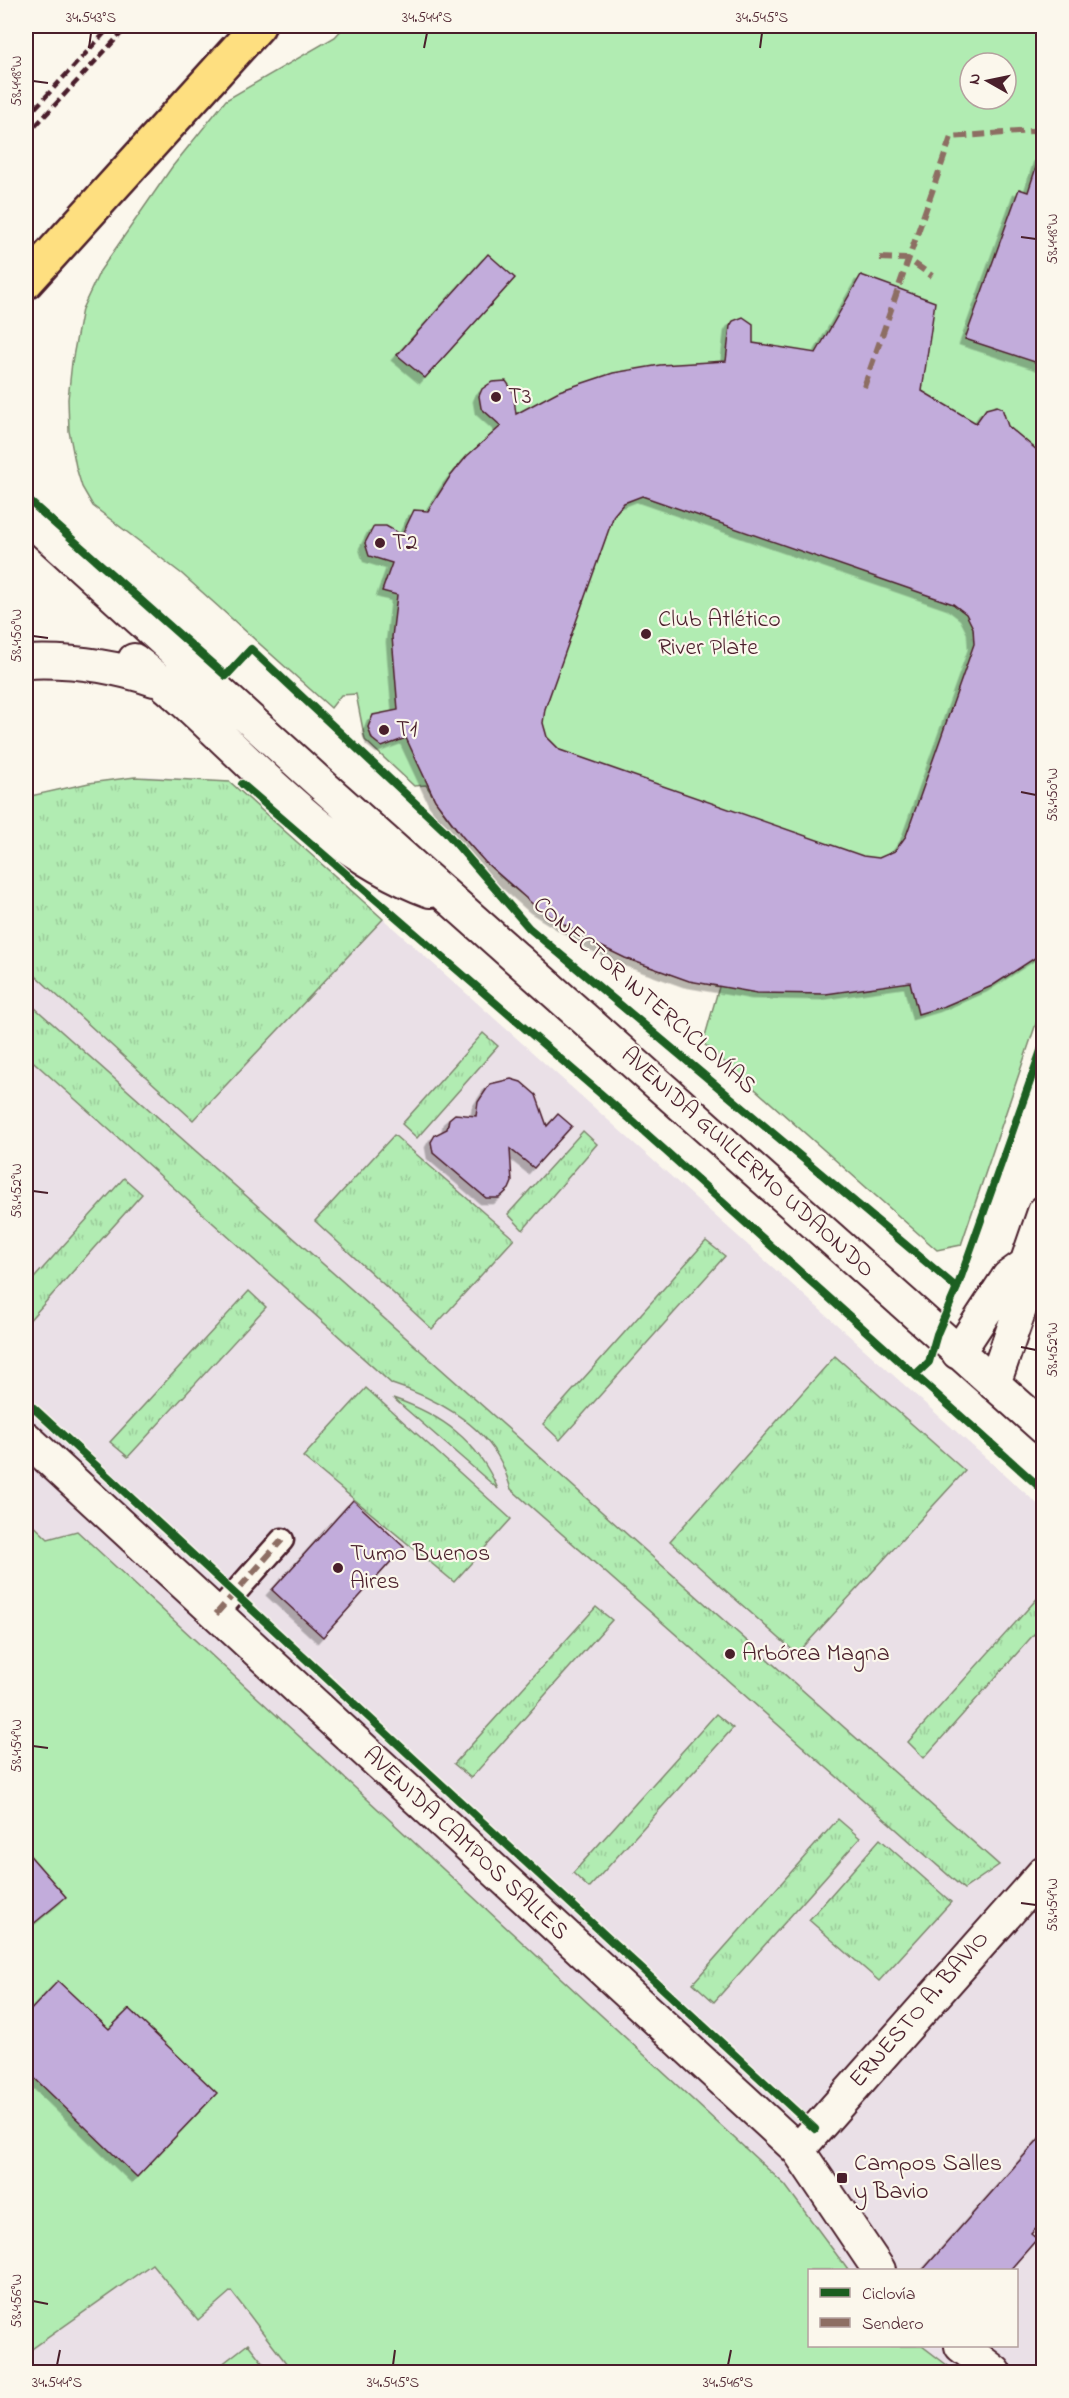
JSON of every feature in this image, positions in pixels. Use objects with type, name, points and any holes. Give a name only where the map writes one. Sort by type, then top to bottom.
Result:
[{"type":"highway","points":[[26,282],[258,26]]},
{"type":"highway","points":[[26,309],[63,241]]},
{"type":"main road","name":"AVENIDA GUILLERMO UDAONDO","points":[[26,516],[322,785],[1044,1428]]},
{"type":"main road","name":"AVENIDA GUILLERMO UDAONDO","points":[[134,660],[167,685],[331,837],[396,879],[450,899]]},
{"type":"main road","points":[[26,662],[80,662],[121,669],[167,685]]},
{"type":"main road","points":[[994,1384],[1035,1267],[1044,1212]]},
{"type":"main road","points":[[958,1353],[1008,1277],[1035,1267]]},
{"type":"main road","name":"AVENIDA CAMPOS SALLES","points":[[26,1438],[798,2150],[878,2269]]},
{"type":"main road","name":"ERNESTO A. BAVIO","points":[[798,2150],[1044,1872]]},
{"type":"main road","points":[[962,2347],[995,2373]]},
{"type":"street","points":[[216,1614],[282,1540]]},
{"type":"shaded area","points":[[146,776],[230,782],[1043,1509],[1042,2372],[956,2372],[923,2347],[1018,2347],[1018,2269],[847,2269],[784,2185],[77,1531],[48,1539],[26,1518],[26,796]]},
{"type":"shaded area","points":[[152,2264],[198,2319],[231,2291],[293,2372],[26,2372],[26,2353]]},
{"type":"green space","name":"Club Atlético River Plate","points":[[345,26],[1043,26],[1043,1003],[961,1245],[937,1250],[703,1043],[719,987],[674,975],[590,940],[515,889],[482,858],[452,824],[426,785],[414,786],[365,740],[356,694],[341,695],[331,708],[182,574],[93,506],[82,487],[69,431],[68,399],[82,309],[100,271],[172,167],[226,100],[335,37]]},
{"type":"green space","points":[[135,777],[230,782],[383,919],[193,1120],[26,967],[26,797],[89,783]]},
{"type":"green space","points":[[26,1000],[999,1865],[964,1889],[511,1489],[502,1465],[492,1448],[469,1423],[424,1396],[392,1384],[26,1055]]},
{"type":"green space","points":[[483,1033],[498,1046],[417,1138],[402,1124]]},
{"type":"green space","points":[[583,1131],[597,1144],[523,1230],[508,1214]]},
{"type":"green space","points":[[394,1135],[514,1239],[432,1329],[315,1221]]},
{"type":"green space","points":[[124,1178],[142,1194],[26,1324],[26,1287]]},
{"type":"green space","points":[[706,1241],[725,1256],[560,1440],[543,1424]]},
{"type":"green space","points":[[249,1291],[266,1307],[128,1457],[110,1442]]},
{"type":"green space","points":[[835,1356],[965,1471],[797,1654],[670,1541]]},
{"type":"green space","points":[[366,1388],[511,1519],[454,1582],[303,1457]]},
{"type":"green space","points":[[393,1398],[427,1412],[456,1432],[480,1456],[498,1489]]},
{"type":"green space","points":[[26,1518],[48,1539],[77,1531],[785,2185],[847,2269],[808,2269],[808,2347],[923,2347],[956,2372],[293,2372],[231,2291],[198,2320],[152,2264],[26,2353]]},
{"type":"green space","points":[[1043,1592],[1043,1624],[924,1758],[908,1742]]},
{"type":"green space","points":[[596,1607],[612,1620],[471,1778],[454,1764]]},
{"type":"green space","points":[[716,1714],[733,1728],[589,1888],[573,1873]]},
{"type":"green space","points":[[838,1819],[860,1838],[714,2002],[693,1983]]},
{"type":"green space","points":[[880,1839],[951,1902],[879,1981],[809,1920]]},
{"type":"green space","points":[[248,2344],[264,2364],[251,2372],[212,2372]]},
{"type":"building","points":[[1040,155],[1044,155],[1044,365],[965,339],[1019,189],[1028,192]]},
{"type":"building","points":[[488,254],[515,278],[425,378],[397,355]]},
{"type":"building","points":[[861,275],[935,302],[922,391],[976,423],[986,409],[997,406],[1002,408],[1008,426],[1044,456],[1044,952],[992,986],[945,1006],[918,1014],[910,982],[826,994],[757,993],[689,981],[625,958],[594,943],[536,907],[485,862],[435,800],[406,738],[382,747],[372,739],[368,727],[373,715],[398,710],[392,637],[397,595],[382,591],[392,563],[369,556],[365,543],[374,526],[386,526],[402,535],[414,510],[428,511],[449,478],[467,456],[501,426],[481,408],[479,396],[482,389],[492,382],[506,381],[513,391],[516,414],[559,391],[613,373],[660,365],[726,361],[730,326],[733,321],[743,317],[753,324],[753,343],[816,353]],"holes":[[[642,496],[953,604],[966,614],[973,628],[974,644],[906,836],[895,851],[879,858],[863,856],[560,750],[547,737],[543,723],[545,709],[614,515],[624,503]]]},
{"type":"building","points":[[511,1079],[521,1082],[536,1095],[547,1126],[558,1114],[572,1126],[534,1168],[510,1149],[512,1182],[509,1189],[499,1198],[486,1198],[433,1153],[431,1142],[435,1135],[447,1129],[449,1119],[455,1114],[476,1116],[478,1102],[490,1084]]},
{"type":"building","name":"Tumo Buenos Aires","points":[[353,1500],[404,1547],[323,1637],[272,1590]]},
{"type":"building","points":[[26,1851],[66,1897],[26,1930]]},
{"type":"building","points":[[58,1981],[109,2029],[129,2009],[217,2093],[137,2177],[26,2070],[26,2015]]},
{"type":"building","points":[[1044,2133],[1044,2220],[1031,2234],[1037,2239],[1011,2269],[924,2269]]},
{"type":"railway","points":[[26,118],[111,26]]},
{"type":"railway","points":[[26,136],[128,26]]},
{"type":"marked path","points":[[864,387],[951,137],[1044,130]]},
{"type":"marked path","points":[[880,258],[908,259],[932,276]]},
{"type":"marked path","points":[[216,1614],[282,1540]]},
{"type":"cycle path","name":"CONECTOR INTERCICLOVÍAS","points":[[26,498],[226,676],[251,649],[445,831],[529,928],[957,1288]]},
{"type":"cycle path","points":[[242,784],[630,1119],[1044,1491]]},
{"type":"cycle path","points":[[915,1375],[929,1362],[937,1334],[957,1288],[1044,1042]]},
{"type":"cycle path","points":[[26,1401],[815,2129]]},
{"type":"place","name":"T3","points":[[496,397]]},
{"type":"place","name":"T2","points":[[380,543]]},
{"type":"place","name":"Club Atlético River Plate","points":[[646,634]]},
{"type":"place","name":"T1","points":[[384,730]]},
{"type":"place","name":"Tumo Buenos Aires","points":[[338,1568]]},
{"type":"place","name":"Arbórea Magna","points":[[730,1654]]},
{"type":"place","name":"Campos Salles y Bavio","points":[[842,2178]]}]
